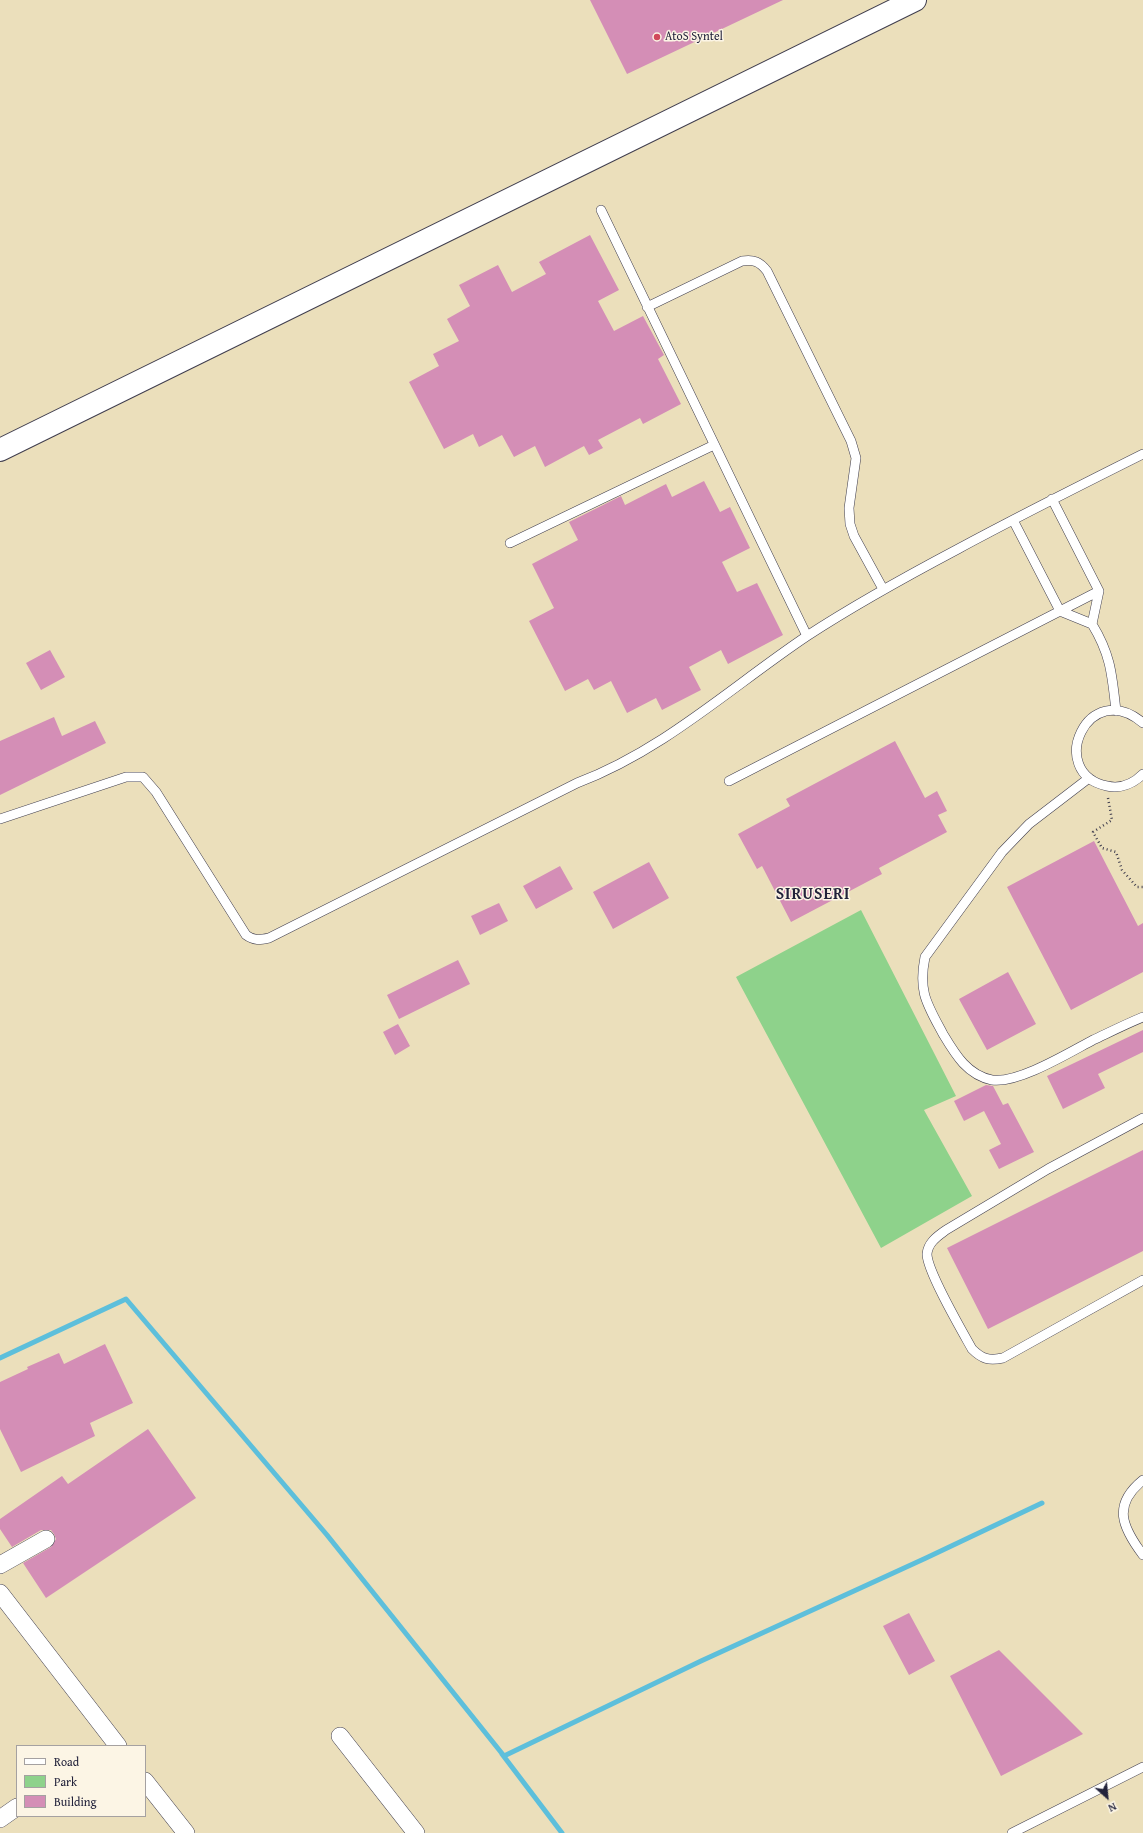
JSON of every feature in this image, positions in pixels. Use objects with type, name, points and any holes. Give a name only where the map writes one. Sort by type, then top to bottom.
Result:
[{"type":"street","points":[[0,450],[915,0]]},
{"type":"street","points":[[0,1565],[46,1539]]},
{"type":"street","points":[[0,1593],[110,1744]]},
{"type":"street","points":[[340,1736],[416,1833]]},
{"type":"street","points":[[146,1782],[186,1833]]},
{"type":"street","points":[[0,1819],[16,1808]]},
{"type":"lane","points":[[601,210],[807,636]]},
{"type":"lane","points":[[648,307],[742,261],[750,260],[757,262],[767,271],[851,441],[856,458],[849,508],[850,524],[854,536],[882,589]]},
{"type":"lane","points":[[510,543],[714,445]]},
{"type":"lane","points":[[0,819],[126,777],[143,777],[156,792],[246,936],[252,939],[260,940],[300,923],[577,783],[609,771],[669,735],[807,636],[882,589],[1052,499],[1143,454]]},
{"type":"lane","points":[[1052,499],[1099,591],[1092,624]]},
{"type":"lane","points":[[1013,520],[1060,612],[1092,624],[1103,643],[1109,659],[1116,711]]},
{"type":"lane","points":[[729,781],[1099,591]]},
{"type":"lane","points":[[1143,722],[1134,715],[1122,711],[1109,710],[1097,714],[1087,722],[1080,732],[1076,744],[1077,757],[1081,768],[1089,778],[1106,786],[1125,786],[1137,780],[1143,774]]},
{"type":"lane","points":[[1089,778],[1029,824],[1002,852],[925,957],[922,973],[925,1001],[961,1063],[978,1075],[994,1080],[1013,1078],[1033,1071],[1143,1017]]},
{"type":"lane","points":[[1143,1118],[1048,1169],[946,1230],[932,1240],[927,1253],[931,1270],[972,1349],[980,1357],[990,1360],[1003,1358],[1143,1280]]},
{"type":"lane","points":[[1143,1480],[1132,1489],[1124,1504],[1124,1521],[1132,1541],[1143,1555]]},
{"type":"lane","points":[[1012,1833],[1143,1767]]},
{"type":"path","points":[[1106,786],[1112,820],[1093,832],[1102,848],[1116,852],[1122,870],[1137,887],[1143,887]]},
{"type":"green space","points":[[861,910],[956,1096],[924,1110],[972,1196],[881,1248],[736,977]]},
{"type":"building","name":"AtoS Syntel","points":[[590,0],[783,0],[627,74]]},
{"type":"building","points":[[590,235],[619,290],[598,301],[614,331],[643,316],[664,355],[658,359],[681,404],[643,424],[640,418],[598,440],[603,448],[589,455],[584,446],[545,467],[535,446],[514,457],[502,435],[479,447],[473,434],[444,449],[409,382],[439,366],[433,354],[459,341],[447,319],[470,306],[459,285],[498,265],[512,292],[546,274],[539,262]]},
{"type":"building","points":[[704,481],[720,512],[730,507],[750,548],[722,562],[737,592],[757,583],[783,635],[728,664],[721,650],[689,667],[701,690],[662,710],[656,698],[627,713],[611,681],[594,690],[588,679],[565,691],[529,621],[554,608],[532,564],[578,540],[569,522],[621,496],[625,505],[666,484],[672,497]]},
{"type":"building","points":[[50,650],[65,677],[41,690],[26,663]]},
{"type":"building","points":[[54,717],[62,736],[95,721],[106,743],[0,795],[0,741]]},
{"type":"building","points":[[895,741],[925,798],[937,791],[947,811],[938,815],[947,832],[879,868],[882,874],[791,922],[762,866],[757,869],[738,834],[790,806],[786,799]]},
{"type":"building","points":[[1094,841],[1138,926],[1143,923],[1143,972],[1071,1010],[1007,887]]},
{"type":"building","points":[[649,862],[669,898],[613,929],[593,892]]},
{"type":"building","points":[[560,866],[573,889],[536,909],[523,886]]},
{"type":"building","points":[[499,903],[508,921],[480,935],[471,916]]},
{"type":"building","points":[[458,960],[470,984],[399,1019],[387,995]]},
{"type":"building","points":[[1008,972],[1036,1024],[987,1050],[959,999]]},
{"type":"building","points":[[398,1024],[410,1046],[395,1055],[383,1032]]},
{"type":"building","points":[[1143,1030],[1143,1052],[1098,1074],[1105,1088],[1063,1109],[1047,1076]]},
{"type":"building","points":[[986,1085],[993,1086],[1003,1105],[1008,1103],[1034,1152],[999,1169],[989,1150],[1001,1144],[984,1111],[964,1121],[954,1101]]},
{"type":"building","points":[[1143,1150],[1143,1251],[988,1329],[947,1248]]},
{"type":"building","points":[[105,1344],[133,1403],[90,1423],[95,1436],[21,1472],[0,1429],[0,1382],[28,1369],[27,1367],[59,1353],[64,1364]]},
{"type":"building","points":[[148,1429],[196,1498],[46,1598],[23,1563],[51,1547],[56,1539],[54,1534],[51,1530],[41,1530],[12,1547],[0,1529],[0,1519],[62,1476],[68,1484]]},
{"type":"building","points":[[909,1613],[935,1661],[909,1675],[883,1626]]},
{"type":"building","points":[[999,1650],[1083,1734],[1001,1776],[950,1676]]},
{"type":"waterway","points":[[0,1358],[126,1299],[327,1535],[504,1756],[701,1661],[1042,1503]]},
{"type":"waterway","points":[[502,1754],[562,1833]]},
{"type":"place","name":"AtoS Syntel","points":[[657,37]]},
{"type":"district","name":"SIRUSERI","points":[[813,895]]}]
